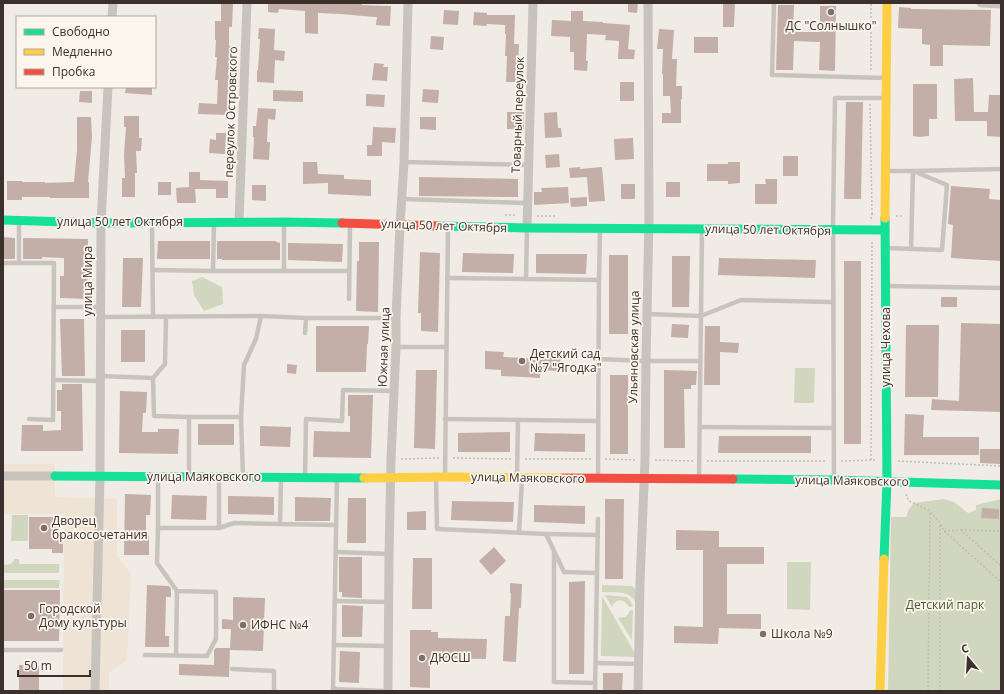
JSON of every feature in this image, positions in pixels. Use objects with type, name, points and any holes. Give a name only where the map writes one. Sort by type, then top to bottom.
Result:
[{"type":"main road","name":"улица Чехова","points":[[880,691],[886,481],[885,215],[887,3]]},
{"type":"main road","name":"улица 50 лет Октября","points":[[3,220],[101,223],[284,222],[527,228],[885,230]]},
{"type":"main road","name":"улица Маяковского","points":[[55,476],[834,480],[1001,485]]},
{"type":"street","points":[[112,3],[112,16]]},
{"type":"street","name":"переулок Островского","points":[[239,222],[247,3]]},
{"type":"street","name":"Южная улица","points":[[387,691],[389,646],[391,459],[400,225],[404,162],[408,3]]},
{"type":"street","name":"Товарный переулок","points":[[527,228],[533,3]]},
{"type":"street","name":"Ульяновская улица","points":[[638,691],[645,460],[649,210],[648,3]]},
{"type":"street","points":[[981,3],[1001,4]]},
{"type":"street","name":"улица Мира","points":[[95,691],[100,476],[101,223],[108,88]]},
{"type":"street","points":[[3,476],[55,476]]},
{"type":"lane","points":[[774,3],[772,75],[887,78]]},
{"type":"lane","points":[[834,480],[833,230],[835,98],[887,98]]},
{"type":"lane","points":[[404,162],[529,165]]},
{"type":"lane","points":[[886,171],[1001,169]]},
{"type":"lane","points":[[911,249],[914,170]]},
{"type":"lane","points":[[885,248],[942,250],[947,185],[914,170]]},
{"type":"lane","points":[[402,199],[527,203]]},
{"type":"lane","points":[[19,221],[19,263]]},
{"type":"lane","points":[[213,271],[214,222]]},
{"type":"lane","points":[[284,222],[284,271]]},
{"type":"lane","points":[[152,223],[153,316]]},
{"type":"lane","points":[[349,299],[350,224]]},
{"type":"lane","points":[[448,227],[445,458],[440,477],[437,529],[598,535]]},
{"type":"lane","points":[[526,279],[527,228]]},
{"type":"lane","points":[[598,478],[600,228]]},
{"type":"lane","points":[[699,480],[702,229]]},
{"type":"lane","points":[[3,263],[54,263],[53,420],[29,419]]},
{"type":"lane","points":[[152,270],[349,271]]},
{"type":"lane","points":[[447,278],[599,280]]},
{"type":"lane","points":[[885,286],[1001,288]]},
{"type":"lane","points":[[647,314],[701,316],[741,300],[833,302]]},
{"type":"lane","points":[[54,307],[100,307]]},
{"type":"lane","points":[[100,317],[261,316],[306,318],[396,318]]},
{"type":"lane","points":[[243,477],[242,417],[244,365],[256,339],[261,316]]},
{"type":"lane","points":[[166,317],[165,364],[153,378],[154,416],[242,417]]},
{"type":"lane","points":[[305,333],[306,318]]},
{"type":"lane","points":[[396,347],[446,347]]},
{"type":"lane","points":[[598,358],[646,361],[700,361]]},
{"type":"lane","points":[[54,380],[153,378]]},
{"type":"lane","points":[[305,477],[306,419],[342,421],[343,390],[394,391]]},
{"type":"lane","points":[[189,417],[189,477]]},
{"type":"lane","points":[[445,419],[598,421]]},
{"type":"lane","points":[[518,420],[517,460],[519,478],[519,533]]},
{"type":"lane","points":[[700,426],[834,428]]},
{"type":"lane","points":[[219,476],[219,528]]},
{"type":"lane","points":[[158,477],[157,562],[177,591],[176,655]]},
{"type":"lane","points":[[280,524],[281,477]]},
{"type":"lane","points":[[337,478],[333,690],[387,691]]},
{"type":"lane","points":[[595,691],[598,519]]},
{"type":"lane","points":[[158,528],[219,528],[234,523],[336,525]]},
{"type":"lane","points":[[546,534],[564,572]]},
{"type":"lane","points":[[554,550],[554,682],[595,683]]},
{"type":"lane","points":[[336,552],[389,554]]},
{"type":"lane","points":[[554,572],[598,573]]},
{"type":"lane","points":[[145,655],[208,656],[216,639],[216,592],[177,591]]},
{"type":"lane","points":[[335,601],[389,602]]},
{"type":"lane","points":[[334,645],[389,646]]},
{"type":"lane","points":[[3,650],[61,650]]},
{"type":"lane","points":[[596,663],[638,664]]},
{"type":"lane","points":[[232,669],[274,671],[274,691]]},
{"type":"path","points":[[871,3],[871,78]]},
{"type":"path","points":[[391,459],[445,458],[699,461],[871,460],[872,214],[870,98]]},
{"type":"path","points":[[872,214],[912,216]]},
{"type":"path","points":[[503,215],[558,216]]},
{"type":"path","points":[[898,461],[1001,466]]},
{"type":"path","points":[[909,501],[930,511],[940,523],[944,531],[1001,582]]},
{"type":"path","points":[[928,691],[930,511]]},
{"type":"path","points":[[940,523],[940,691]]},
{"type":"path","points":[[961,530],[1001,566]]},
{"type":"path","points":[[944,531],[1001,531]]},
{"type":"green space","points":[[202,277],[222,287],[223,304],[204,311],[194,295],[192,281]]},
{"type":"green space","points":[[795,368],[815,368],[814,403],[794,403]]},
{"type":"green space","name":"Детский парк","points":[[944,499],[954,502],[968,513],[976,510],[976,505],[1001,499],[1001,691],[888,691],[891,517],[906,517],[909,509],[914,503]]},
{"type":"green space","points":[[12,515],[28,515],[28,541],[11,541]]},
{"type":"green space","points":[[15,559],[19,559],[19,564],[59,564],[59,573],[3,573],[3,564],[10,564]]},
{"type":"green space","points":[[787,562],[811,562],[810,610],[787,609]]},
{"type":"green space","points":[[3,580],[60,580],[59,588],[3,588]]},
{"type":"green space","points":[[602,585],[632,586],[637,592],[637,605],[631,596],[627,594],[602,592]]},
{"type":"green space","points":[[605,595],[626,597],[633,606],[629,607],[625,602],[619,601],[615,602],[612,607]]},
{"type":"green space","points":[[602,596],[637,657],[601,656]]},
{"type":"green space","points":[[633,610],[632,640],[618,618],[625,617],[629,611]]},
{"type":"shaded area","points":[[3,464],[55,464],[55,497],[117,499],[117,556],[131,574],[127,660],[109,673],[109,691],[63,691],[64,514],[3,514]]},
{"type":"building","points":[[221,3],[233,3],[232,27],[229,27],[229,46],[232,46],[228,94],[230,94],[228,115],[198,114],[199,103],[217,104],[218,80],[215,80],[217,57],[215,57],[215,21],[221,21]]},
{"type":"building","points":[[268,3],[352,3],[362,5],[391,6],[390,26],[376,25],[377,17],[318,13],[318,34],[305,33],[305,11],[279,9],[278,13],[268,12]]},
{"type":"building","points":[[628,3],[638,3],[637,13],[628,12]]},
{"type":"building","points":[[723,3],[735,3],[734,27],[723,27]]},
{"type":"building","points":[[778,5],[794,5],[793,32],[820,32],[820,6],[836,6],[835,71],[819,70],[820,42],[794,41],[793,70],[776,70]]},
{"type":"building","points":[[899,7],[911,9],[991,10],[990,46],[943,45],[943,66],[930,66],[930,45],[922,44],[922,29],[898,28]]},
{"type":"building","points":[[444,10],[459,11],[458,25],[443,24]]},
{"type":"building","points":[[571,11],[583,11],[583,21],[630,25],[628,49],[635,50],[634,59],[618,59],[619,41],[605,40],[606,35],[587,34],[587,71],[574,70],[574,52],[570,52],[570,37],[551,36],[552,20],[571,21]]},
{"type":"building","points":[[474,12],[487,13],[487,15],[515,15],[514,44],[519,44],[518,70],[521,70],[521,82],[506,82],[507,56],[505,56],[505,25],[473,25]]},
{"type":"building","points":[[259,28],[275,29],[274,50],[285,51],[284,61],[275,60],[274,83],[257,82],[260,39],[258,39]]},
{"type":"building","points":[[659,29],[674,30],[672,59],[677,59],[676,86],[682,86],[681,123],[662,123],[662,113],[671,113],[670,96],[663,96],[663,49],[657,49]]},
{"type":"building","points":[[431,36],[444,37],[443,50],[430,49]]},
{"type":"building","points":[[694,37],[718,37],[718,53],[694,53]]},
{"type":"building","points":[[374,63],[384,64],[383,67],[388,67],[387,81],[372,80]]},
{"type":"building","points":[[973,78],[974,112],[988,112],[989,95],[1001,95],[1001,137],[987,136],[987,121],[955,121],[954,79]]},
{"type":"building","points":[[620,82],[634,82],[634,101],[620,101]]},
{"type":"building","points":[[913,84],[937,84],[937,119],[929,119],[929,136],[913,136]]},
{"type":"building","points":[[126,88],[152,88],[152,95],[125,93]]},
{"type":"building","points":[[423,89],[439,90],[438,103],[422,102]]},
{"type":"building","points":[[273,90],[303,91],[303,102],[273,101]]},
{"type":"building","points":[[80,91],[92,91],[92,103],[79,102]]},
{"type":"building","points":[[366,94],[385,95],[384,107],[366,106]]},
{"type":"building","points":[[846,102],[863,102],[861,199],[844,199]]},
{"type":"building","points":[[258,108],[276,109],[275,120],[268,119],[267,142],[270,142],[269,160],[253,159],[253,126],[256,126]]},
{"type":"building","points":[[507,112],[524,112],[524,129],[507,129]]},
{"type":"building","points":[[557,112],[558,128],[561,128],[562,137],[545,138],[544,113]]},
{"type":"building","points":[[124,116],[139,116],[139,138],[142,138],[141,151],[136,151],[137,173],[135,173],[135,197],[122,197],[122,178],[125,178],[124,155],[126,127],[124,127]]},
{"type":"building","points":[[77,117],[91,117],[92,137],[88,182],[89,198],[22,197],[22,200],[7,200],[7,181],[45,183],[74,182],[77,150]]},
{"type":"building","points":[[420,117],[436,117],[436,130],[420,129]]},
{"type":"building","points":[[373,127],[396,128],[395,143],[382,142],[382,156],[367,156],[367,145],[372,145]]},
{"type":"building","points":[[216,133],[226,133],[225,154],[209,153],[210,139],[216,140]]},
{"type":"building","points":[[633,138],[634,159],[615,160],[614,139]]},
{"type":"building","points":[[559,154],[560,167],[546,168],[545,155]]},
{"type":"building","points":[[783,156],[798,156],[798,176],[783,176]]},
{"type":"building","points":[[303,162],[317,162],[318,174],[344,175],[344,179],[371,180],[371,196],[328,194],[328,183],[303,184]]},
{"type":"building","points":[[728,162],[740,162],[740,183],[728,184],[728,181],[707,181],[707,164],[728,164]]},
{"type":"building","points":[[580,167],[580,169],[602,167],[605,201],[589,202],[587,177],[570,178],[569,168]]},
{"type":"building","points":[[189,172],[200,172],[200,180],[228,181],[228,198],[216,198],[216,189],[195,189],[196,203],[177,203],[176,188],[189,187]]},
{"type":"building","points":[[419,177],[518,179],[518,197],[419,196]]},
{"type":"building","points":[[765,179],[777,179],[777,204],[755,204],[755,184],[766,184]]},
{"type":"building","points":[[158,182],[171,182],[171,195],[158,195]]},
{"type":"building","points":[[666,182],[680,182],[680,197],[666,197]]},
{"type":"building","points":[[621,184],[635,184],[635,199],[621,199]]},
{"type":"building","points":[[252,185],[266,185],[266,201],[252,200]]},
{"type":"building","points":[[951,186],[990,189],[989,199],[1001,200],[1001,261],[951,258],[953,225],[948,224]]},
{"type":"building","points":[[568,187],[569,203],[534,205],[534,192],[542,192],[541,188]]},
{"type":"building","points":[[587,197],[587,206],[571,207],[570,198]]},
{"type":"building","points":[[3,237],[15,238],[15,259],[3,259]]},
{"type":"building","points":[[23,238],[88,239],[87,299],[60,298],[60,276],[64,276],[64,258],[42,257],[42,259],[23,259]]},
{"type":"building","points":[[158,241],[210,241],[210,259],[157,259]]},
{"type":"building","points":[[217,241],[276,241],[280,243],[280,260],[217,259]]},
{"type":"building","points":[[359,242],[379,242],[378,312],[356,311]]},
{"type":"building","points":[[288,243],[343,244],[342,262],[288,260]]},
{"type":"building","points":[[420,252],[440,253],[438,332],[421,331],[421,313],[418,313]]},
{"type":"building","points":[[463,253],[514,254],[513,273],[462,272]]},
{"type":"building","points":[[536,254],[587,254],[586,274],[536,273]]},
{"type":"building","points":[[609,255],[628,255],[628,334],[609,334]]},
{"type":"building","points":[[672,256],[690,256],[689,307],[672,307]]},
{"type":"building","points":[[123,258],[143,258],[141,307],[122,307]]},
{"type":"building","points":[[719,258],[816,260],[815,278],[718,275]]},
{"type":"building","points":[[844,261],[861,261],[861,444],[844,444]]},
{"type":"building","points":[[941,297],[957,297],[957,307],[941,307]]},
{"type":"building","points":[[60,319],[84,319],[85,376],[62,376]]},
{"type":"building","points":[[961,323],[1001,324],[1001,412],[931,410],[932,399],[959,401]]},
{"type":"building","points":[[672,324],[689,325],[688,338],[671,337]]},
{"type":"building","points":[[906,325],[939,325],[938,397],[905,397]]},
{"type":"building","points":[[316,326],[369,326],[366,372],[316,372]]},
{"type":"building","points":[[705,326],[720,326],[720,342],[739,343],[738,353],[720,352],[720,385],[704,385]]},
{"type":"building","points":[[121,330],[145,330],[145,362],[121,362]]},
{"type":"building","points":[[485,351],[504,352],[503,357],[543,359],[543,352],[561,353],[560,371],[540,370],[540,378],[501,376],[501,370],[485,369]]},
{"type":"building","points":[[287,364],[297,365],[296,374],[287,373]]},
{"type":"building","points":[[416,370],[437,370],[435,449],[414,448]]},
{"type":"building","points":[[664,370],[697,371],[696,385],[691,385],[691,389],[684,389],[685,448],[664,448]]},
{"type":"building","points":[[610,375],[628,375],[628,454],[610,454]]},
{"type":"building","points":[[62,384],[82,384],[83,451],[21,451],[22,425],[43,425],[43,431],[61,430],[61,411],[57,411],[57,390],[62,390]]},
{"type":"building","points":[[120,391],[147,392],[146,413],[143,413],[142,432],[158,432],[158,429],[179,429],[178,454],[119,453]]},
{"type":"building","points":[[348,395],[373,395],[371,458],[313,457],[314,431],[350,432]]},
{"type":"building","points":[[905,414],[924,415],[923,437],[979,437],[979,455],[904,455]]},
{"type":"building","points":[[198,424],[234,424],[234,445],[198,445]]},
{"type":"building","points":[[260,426],[291,427],[290,447],[260,446]]},
{"type":"building","points":[[510,432],[510,452],[458,452],[458,433]]},
{"type":"building","points":[[535,433],[585,434],[585,452],[534,451]]},
{"type":"building","points":[[719,436],[811,436],[811,453],[718,453]]},
{"type":"building","points":[[980,449],[1001,449],[1001,464],[980,463]]},
{"type":"building","points":[[125,494],[151,495],[150,515],[146,515],[146,535],[149,536],[149,555],[124,555]]},
{"type":"building","points":[[172,495],[207,496],[206,520],[171,519]]},
{"type":"building","points":[[228,496],[274,497],[274,515],[228,514]]},
{"type":"building","points":[[295,497],[331,498],[330,521],[295,521]]},
{"type":"building","points":[[348,498],[366,498],[366,543],[347,543]]},
{"type":"building","points":[[605,499],[624,499],[623,579],[605,579]]},
{"type":"building","points":[[452,501],[514,502],[513,522],[451,520]]},
{"type":"building","points":[[534,505],[585,506],[585,524],[534,522]]},
{"type":"building","points":[[982,508],[999,509],[999,519],[981,518]]},
{"type":"building","points":[[426,511],[426,530],[407,530],[407,512]]},
{"type":"building","name":"Дворец бракосочетания","points":[[29,517],[60,517],[60,539],[63,539],[63,553],[52,553],[52,549],[29,549]]},
{"type":"building","points":[[676,530],[719,531],[719,547],[764,547],[764,564],[727,564],[727,614],[761,614],[761,629],[719,628],[718,644],[674,643],[674,626],[703,627],[703,550],[676,550]]},
{"type":"building","points":[[494,547],[506,561],[491,575],[479,561]]},
{"type":"building","points":[[339,557],[362,557],[362,598],[342,597],[342,592],[339,592]]},
{"type":"building","points":[[413,558],[432,558],[432,609],[412,609]]},
{"type":"building","points":[[585,581],[584,674],[569,674],[569,582]]},
{"type":"building","points":[[510,583],[522,584],[516,662],[503,661],[505,616],[510,616]]},
{"type":"building","points":[[147,585],[169,586],[171,589],[171,597],[166,597],[165,636],[169,636],[169,647],[145,647]]},
{"type":"building","name":"Городской Дому культуры","points":[[3,590],[60,590],[59,641],[3,641]]},
{"type":"building","name":"ИФНС №4","points":[[233,597],[265,598],[263,651],[230,650],[231,629],[222,629],[222,619],[233,620]]},
{"type":"building","points":[[342,605],[363,606],[362,637],[342,637]]},
{"type":"building","points":[[410,630],[431,630],[431,632],[438,632],[438,638],[487,639],[486,659],[430,658],[430,688],[410,687]]},
{"type":"building","points":[[216,648],[230,648],[229,677],[179,675],[179,664],[214,665],[214,650]]},
{"type":"building","points":[[340,651],[360,652],[359,683],[339,682]]},
{"type":"building","points":[[19,665],[39,666],[39,691],[19,691]]},
{"type":"building","points":[[603,673],[623,673],[622,691],[603,691]]},
{"type":"traffic: fast","points":[[884,559],[887,481],[885,218]]},
{"type":"traffic: fast","points":[[3,220],[101,223],[342,223]]},
{"type":"traffic: fast","points":[[438,226],[527,228],[885,230]]},
{"type":"traffic: fast","points":[[55,476],[364,478]]},
{"type":"traffic: fast","points":[[733,479],[834,480],[1001,485]]},
{"type":"traffic: slow","points":[[885,218],[887,3]]},
{"type":"traffic: slow","points":[[364,478],[563,478]]},
{"type":"traffic: slow","points":[[880,691],[884,559]]},
{"type":"traffic: jam","points":[[342,223],[438,226]]},
{"type":"traffic: jam","points":[[563,478],[733,479]]},
{"type":"place","name":"ДС \"Солнышко\"","points":[[831,12]]},
{"type":"place","name":"Детский сад №7 \"Ягодка\"","points":[[522,361]]},
{"type":"place","name":"Дворец бракосочетания","points":[[44,528]]},
{"type":"place","name":"Городской Дому культуры","points":[[31,616]]},
{"type":"place","name":"ИФНС №4","points":[[243,625]]},
{"type":"place","name":"Школа №9","points":[[763,634]]},
{"type":"place","name":"ДЮСШ","points":[[422,658]]}]
